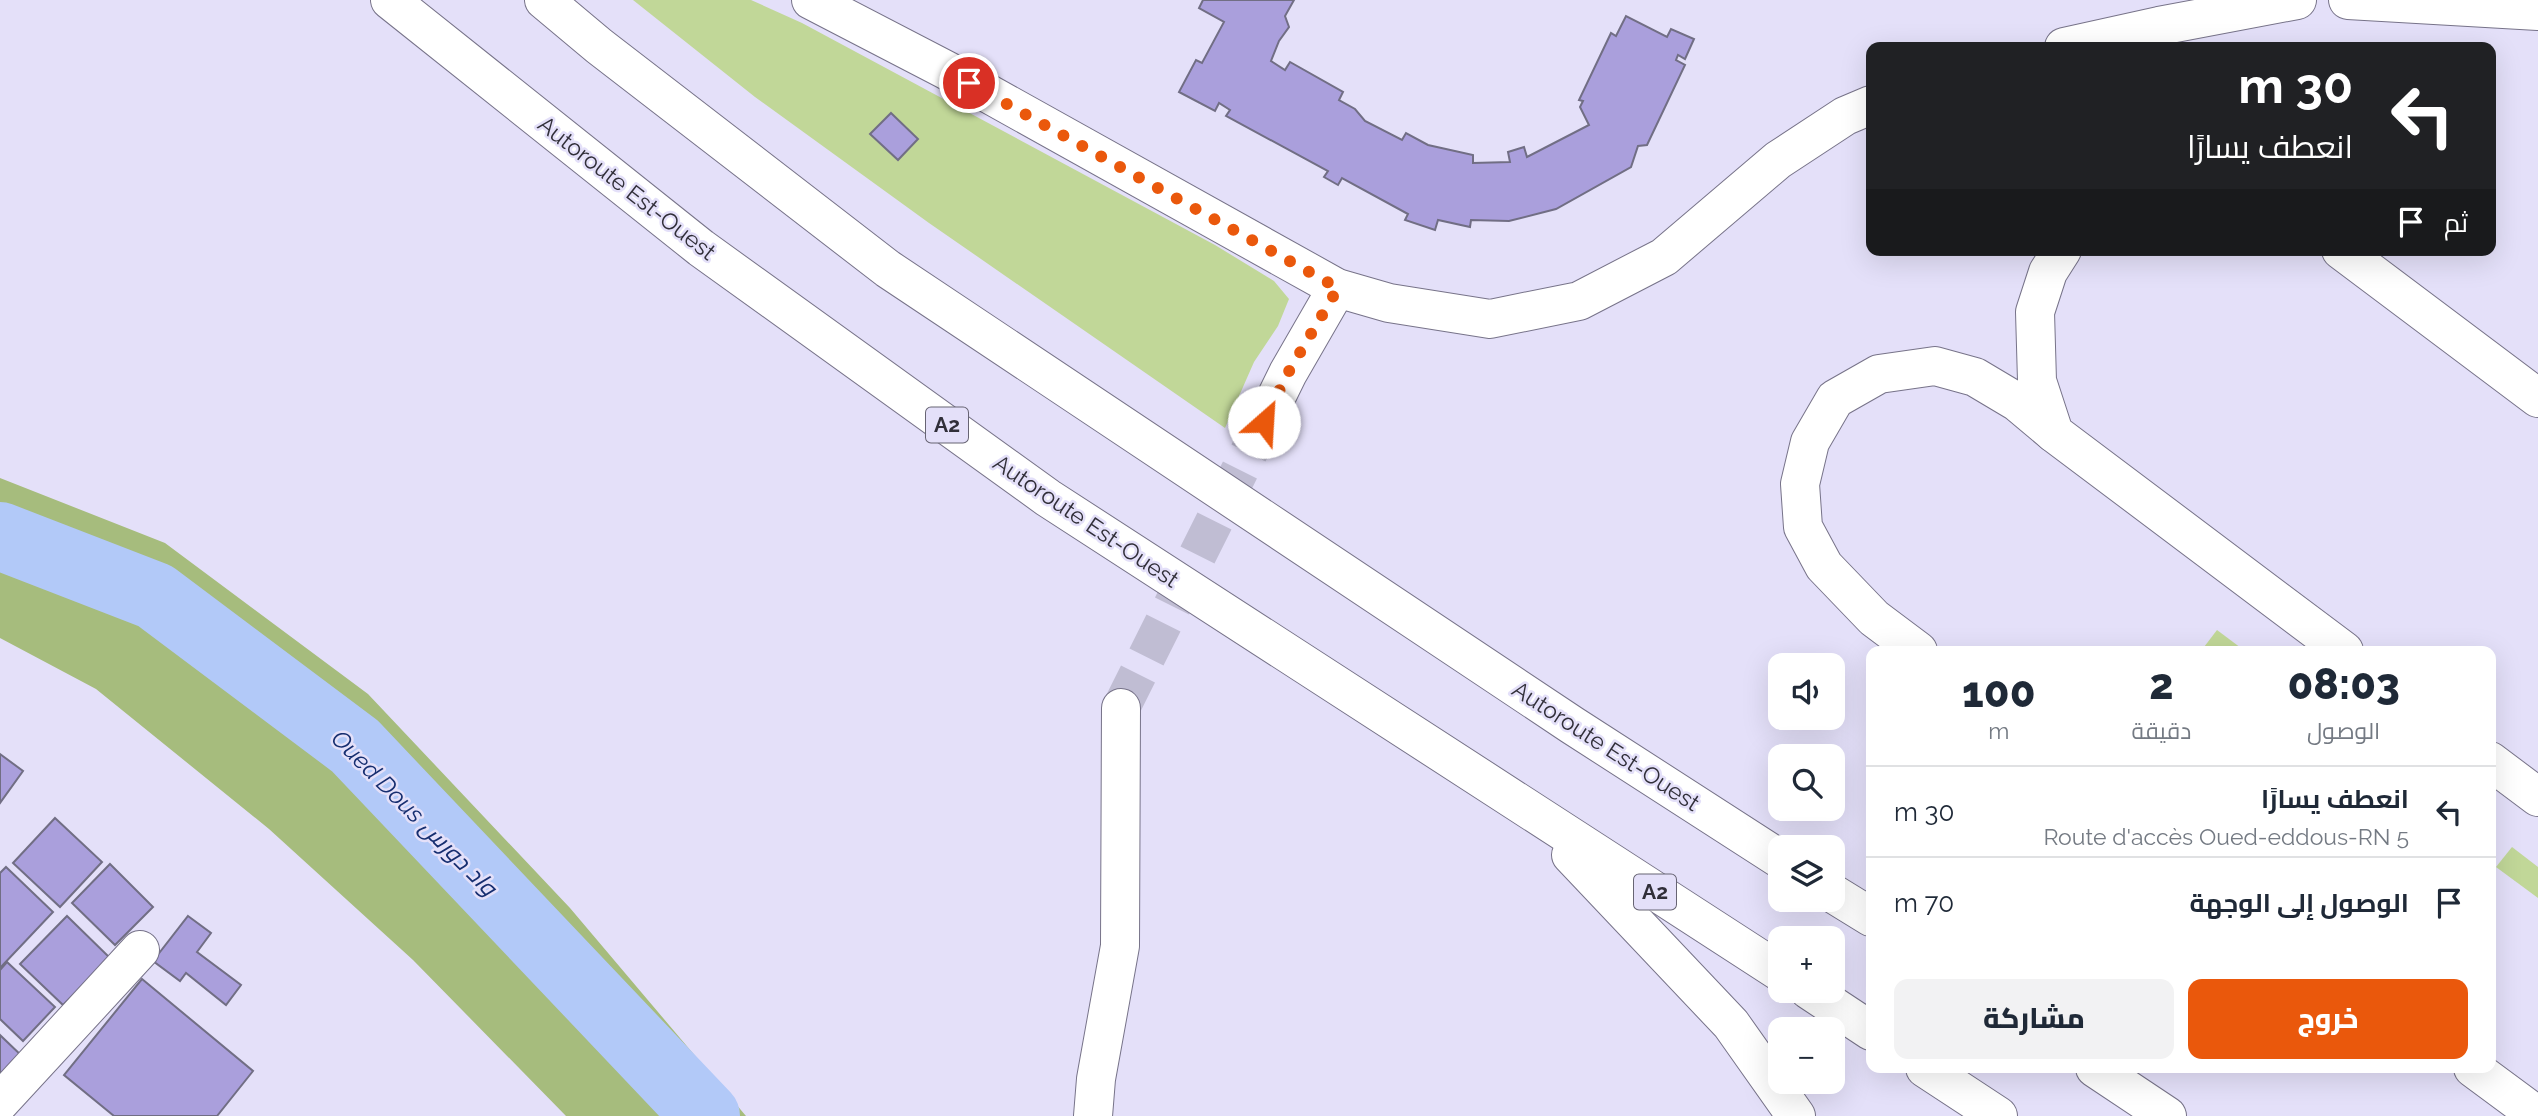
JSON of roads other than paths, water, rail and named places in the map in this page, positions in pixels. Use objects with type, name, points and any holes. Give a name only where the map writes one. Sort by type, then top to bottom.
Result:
[{"type":"main road","name":"Autoroute Est-Ouest","points":[[390,0],[701,248],[1048,498],[1768,964]]},
{"type":"main road","name":"Autoroute Est-Ouest","points":[[544,0],[599,46],[888,269],[1572,725],[1768,851]]},
{"type":"main road","points":[[811,0],[946,70],[1338,288],[1389,303],[1490,319],[1579,300],[1664,257],[1778,160],[1845,116],[1866,107]]},
{"type":"main road","points":[[2084,42],[2222,7],[2297,0]]},
{"type":"main road","points":[[2348,0],[2538,12]]},
{"type":"main road","points":[[2054,433],[2037,382],[2035,312],[2048,272],[2058,256]]},
{"type":"main road","points":[[2348,256],[2538,398]]},
{"type":"main road","points":[[1264,422],[1288,373],[1338,288]]},
{"type":"main road","points":[[1911,646],[1874,618],[1824,566],[1803,527],[1800,484],[1810,442],[1835,399],[1879,374],[1935,366],[1975,376],[2017,402],[2054,433],[2337,646]]},
{"type":"main road","points":[[1093,1116],[1096,1079],[1120,946],[1121,708]]},
{"type":"main road","points":[[2496,766],[2538,797]]},
{"type":"main road","points":[[1531,813],[1731,1024],[1796,1116]]},
{"type":"main road","points":[[1845,901],[1866,914]]},
{"type":"main road","points":[[0,1102],[140,950]]},
{"type":"main road","points":[[1829,1003],[1866,1028]]},
{"type":"main road","points":[[1933,1073],[1998,1116]]},
{"type":"main road","points":[[2103,1073],[2168,1116]]},
{"type":"main road","points":[[2480,1073],[2538,1116]]},
{"type":"waterway","name":"Oued Dous واد دورس","points":[[0,536],[155,596],[355,746],[706,1116]]},
{"type":"tunnel","points":[[1121,708],[1264,422]]}]
